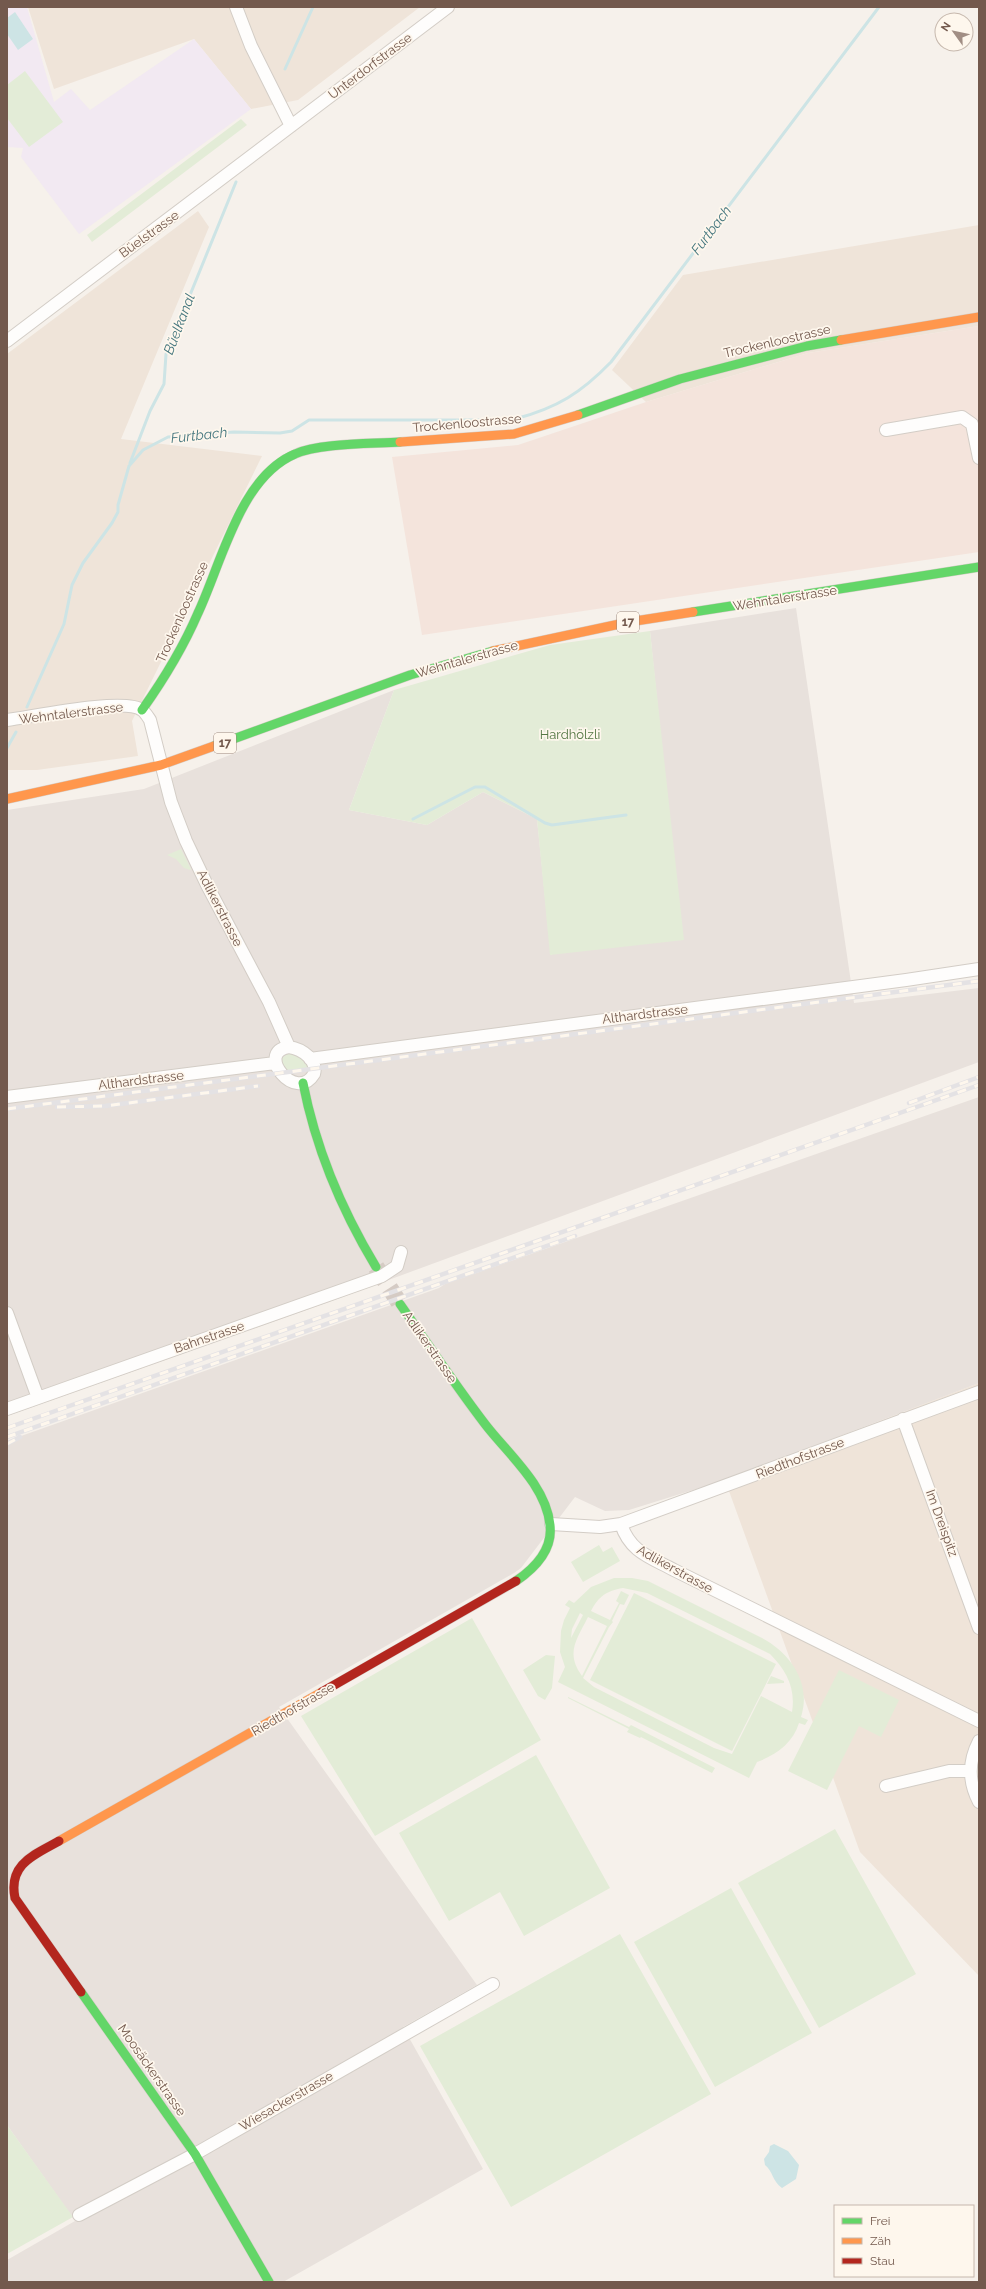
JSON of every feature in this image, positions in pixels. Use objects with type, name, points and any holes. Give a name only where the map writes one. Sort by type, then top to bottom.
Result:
[{"type":"street","points":[[236,7],[251,46],[291,126]]},
{"type":"street","name":"Unterdorfstrasse","points":[[291,126],[448,7]]},
{"type":"street","name":"Büelstrasse","points":[[7,341],[291,126]]},
{"type":"street","name":"Trockenloostrasse","points":[[142,710],[162,686],[177,658],[254,486],[266,472],[282,459],[295,452],[309,448],[514,434],[620,401],[680,379],[806,346],[979,317]]},
{"type":"street","points":[[886,430],[962,417],[972,424],[979,458]]},
{"type":"street","name":"Wehntalerstrasse","points":[[7,720],[102,706],[130,706],[142,710],[150,720],[161,765],[410,675],[512,646],[628,622],[979,567]]},
{"type":"street","name":"17","points":[[7,799],[161,765]]},
{"type":"street","name":"Adlikerstrasse","points":[[161,765],[171,802],[186,841],[207,885],[269,1002],[289,1048]]},
{"type":"street","name":"Althardstrasse","points":[[310,1058],[906,980],[979,969]]},
{"type":"street","points":[[289,1048],[297,1049],[310,1058],[314,1064],[314,1072],[309,1080],[303,1083],[287,1079],[278,1071],[275,1063],[280,1051],[289,1048]]},
{"type":"street","name":"Althardstrasse","points":[[7,1097],[275,1063]]},
{"type":"street","points":[[303,1083],[314,1132],[334,1186],[361,1244],[376,1267]]},
{"type":"street","name":"Bahnstrasse","points":[[7,1409],[382,1276],[397,1266],[401,1252]]},
{"type":"street","name":"Adlikerstrasse","points":[[400,1304],[485,1424],[538,1492],[546,1507],[551,1524]]},
{"type":"street","points":[[7,1313],[38,1398]]},
{"type":"street","name":"Riedthofstrasse","points":[[621,1524],[979,1392]]},
{"type":"street","name":"Im Dreispitz","points":[[903,1419],[979,1628]]},
{"type":"street","points":[[551,1524],[600,1527],[621,1524]]},
{"type":"street","name":"Riedthofstrasse","points":[[14,1878],[22,1864],[32,1856],[519,1580],[539,1562],[546,1552],[550,1539],[551,1524]]},
{"type":"street","name":"Adlikerstrasse","points":[[621,1524],[624,1534],[634,1548],[674,1570],[979,1721]]},
{"type":"street","points":[[979,1741],[969,1771],[973,1791],[979,1802]]},
{"type":"street","points":[[886,1786],[949,1771],[969,1771]]},
{"type":"street","name":"Moosäckerstrasse","points":[[14,1878],[12,1887],[15,1898],[195,2154],[269,2282]]},
{"type":"street","name":"Wiesackerstrasse","points":[[79,2216],[195,2154],[493,1984]]},
{"type":"shaded area","points":[[7,7],[27,7],[54,102],[71,89],[90,110],[194,39],[251,109],[79,234],[21,157],[23,148],[7,147]]},
{"type":"shaded area","points":[[28,7],[420,7],[298,100],[251,109],[194,39],[54,89]]},
{"type":"shaded area","points":[[15,12],[33,39],[18,50],[7,34],[7,18]]},
{"type":"shaded area","points":[[198,211],[209,227],[121,439],[262,456],[132,721],[138,756],[37,770],[7,770],[7,354]]},
{"type":"shaded area","points":[[979,225],[979,326],[808,353],[646,402],[612,370],[683,275]]},
{"type":"shaded area","points":[[979,326],[979,552],[422,635],[392,457],[518,445],[646,402],[808,353]]},
{"type":"shaded area","points":[[796,608],[854,1003],[979,988],[979,1062],[329,1302],[7,1416],[7,810],[144,789],[394,690],[349,810],[427,825],[483,792],[537,819],[551,955],[673,857],[650,631]]},
{"type":"shaded area","points":[[979,1097],[979,1383],[725,1480],[629,1510],[605,1511],[575,1497],[521,1568],[514,1573],[279,1707],[477,1985],[403,2027],[483,2169],[283,2282],[7,2282],[7,2260],[75,2221],[7,2125],[7,1441],[439,1288],[445,1284]]},
{"type":"shaded area","points":[[979,1383],[979,1976],[860,1852],[725,1480]]},
{"type":"shaded area","points":[[774,2144],[788,2151],[799,2165],[796,2179],[782,2188],[776,2182],[770,2170],[765,2165],[764,2159],[769,2152],[770,2146]]},
{"type":"green space","points":[[25,71],[63,122],[29,147],[7,118],[7,85]]},
{"type":"green space","points":[[241,119],[247,125],[92,242],[87,235]]},
{"type":"green space","name":"Hardhölzli","points":[[650,631],[684,940],[550,955],[537,819],[483,792],[427,825],[349,810],[394,690],[550,645]]},
{"type":"green space","points":[[181,849],[191,869],[190,870],[184,868],[176,859],[167,855]]},
{"type":"green space","points":[[289,1053],[304,1060],[309,1068],[286,1071],[282,1066],[282,1058]]},
{"type":"green space","points":[[599,1545],[603,1552],[612,1547],[620,1561],[583,1582],[571,1562]]},
{"type":"green space","points":[[614,1578],[632,1578],[648,1581],[772,1644],[790,1661],[801,1681],[804,1704],[801,1717],[808,1720],[805,1725],[799,1723],[793,1737],[783,1747],[771,1756],[757,1762],[749,1778],[558,1682],[565,1667],[560,1652],[561,1631],[564,1620],[570,1608],[565,1605],[569,1600],[574,1603],[591,1587]],"holes":[[[623,1588],[647,1593],[770,1654],[781,1666],[791,1687],[793,1703],[792,1712],[761,1696],[732,1754],[714,1748],[594,1687],[583,1678],[613,1622],[612,1621],[620,1604],[624,1605],[629,1595],[621,1591],[616,1601],[619,1603],[610,1620],[591,1611],[600,1598],[617,1589]],[[580,1613],[583,1615],[571,1638],[572,1629]],[[588,1617],[607,1626],[582,1676],[574,1660],[574,1646]]]},
{"type":"green space","points":[[634,1593],[776,1664],[732,1751],[590,1680]]},
{"type":"green space","points":[[472,1618],[541,1740],[375,1836],[301,1716]]},
{"type":"green space","points":[[546,1655],[555,1656],[552,1688],[545,1700],[538,1696],[523,1670]]},
{"type":"green space","points":[[839,1670],[899,1700],[881,1737],[859,1726],[827,1790],[788,1771]]},
{"type":"green space","points":[[771,1676],[784,1681],[784,1683],[767,1684]]},
{"type":"green space","points":[[568,1697],[629,1727],[631,1725],[715,1768],[712,1773],[641,1737],[640,1738],[627,1732],[629,1729]]},
{"type":"green space","points":[[536,1755],[610,1888],[524,1936],[500,1892],[449,1921],[399,1833]]},
{"type":"green space","points":[[835,1829],[916,1974],[819,2028],[738,1883]]},
{"type":"green space","points":[[731,1888],[812,2033],[715,2087],[634,1942]]},
{"type":"green space","points":[[620,1934],[711,2094],[511,2207],[420,2046]]},
{"type":"green space","points":[[7,2125],[73,2217],[7,2254]]},
{"type":"waterway","points":[[285,69],[313,7]]},
{"type":"waterway","name":"Furtbach","points":[[515,419],[544,410],[568,398],[579,391],[611,362],[879,7]]},
{"type":"waterway","name":"Büelkanal","points":[[130,463],[150,411],[164,384],[166,354],[236,182]]},
{"type":"waterway","name":"Furtbach","points":[[27,707],[64,624],[72,585],[83,563],[112,523],[118,512],[118,505],[129,466],[143,450],[168,437],[234,432],[280,433],[292,431],[309,420],[492,420]]},
{"type":"waterway","name":"Furtbach","points":[[7,748],[16,732]]},
{"type":"waterway","points":[[413,819],[475,787],[485,787],[545,823],[552,825],[626,815]]},
{"type":"tunnel","points":[[376,1267],[400,1304]]},
{"type":"railway","points":[[7,1109],[979,981]]},
{"type":"railway","points":[[909,1103],[979,1077]]},
{"type":"railway","points":[[7,1428],[979,1085]]},
{"type":"railway","points":[[57,1107],[105,1106],[258,1086]]},
{"type":"railway","points":[[7,1437],[575,1236]]},
{"type":"railway","points":[[7,1444],[20,1437]]},
{"type":"traffic: fast","points":[[578,415],[680,379],[807,346],[841,340]]},
{"type":"traffic: fast","points":[[142,710],[186,639],[235,523],[246,501],[260,481],[276,465],[305,450],[331,446],[400,442]]},
{"type":"traffic: fast","points":[[693,612],[979,567]]},
{"type":"traffic: fast","points":[[214,746],[410,675],[493,651]]},
{"type":"traffic: fast","points":[[303,1083],[315,1132],[331,1178],[363,1245],[376,1267]]},
{"type":"traffic: fast","points":[[400,1304],[474,1409],[524,1470],[541,1496],[547,1510],[550,1534],[546,1550],[536,1564],[516,1581]]},
{"type":"traffic: fast","points":[[81,1992],[195,2154],[269,2282]]},
{"type":"traffic: slow","points":[[841,340],[979,317]]},
{"type":"traffic: slow","points":[[400,442],[514,434],[578,415]]},
{"type":"traffic: slow","points":[[493,651],[629,622],[693,612]]},
{"type":"traffic: slow","points":[[7,799],[161,765],[214,746]]},
{"type":"traffic: slow","points":[[59,1841],[322,1692]]},
{"type":"traffic: jam","points":[[322,1692],[516,1581]]},
{"type":"traffic: jam","points":[[59,1841],[32,1856],[19,1869],[15,1877],[15,1898],[81,1992]]}]
